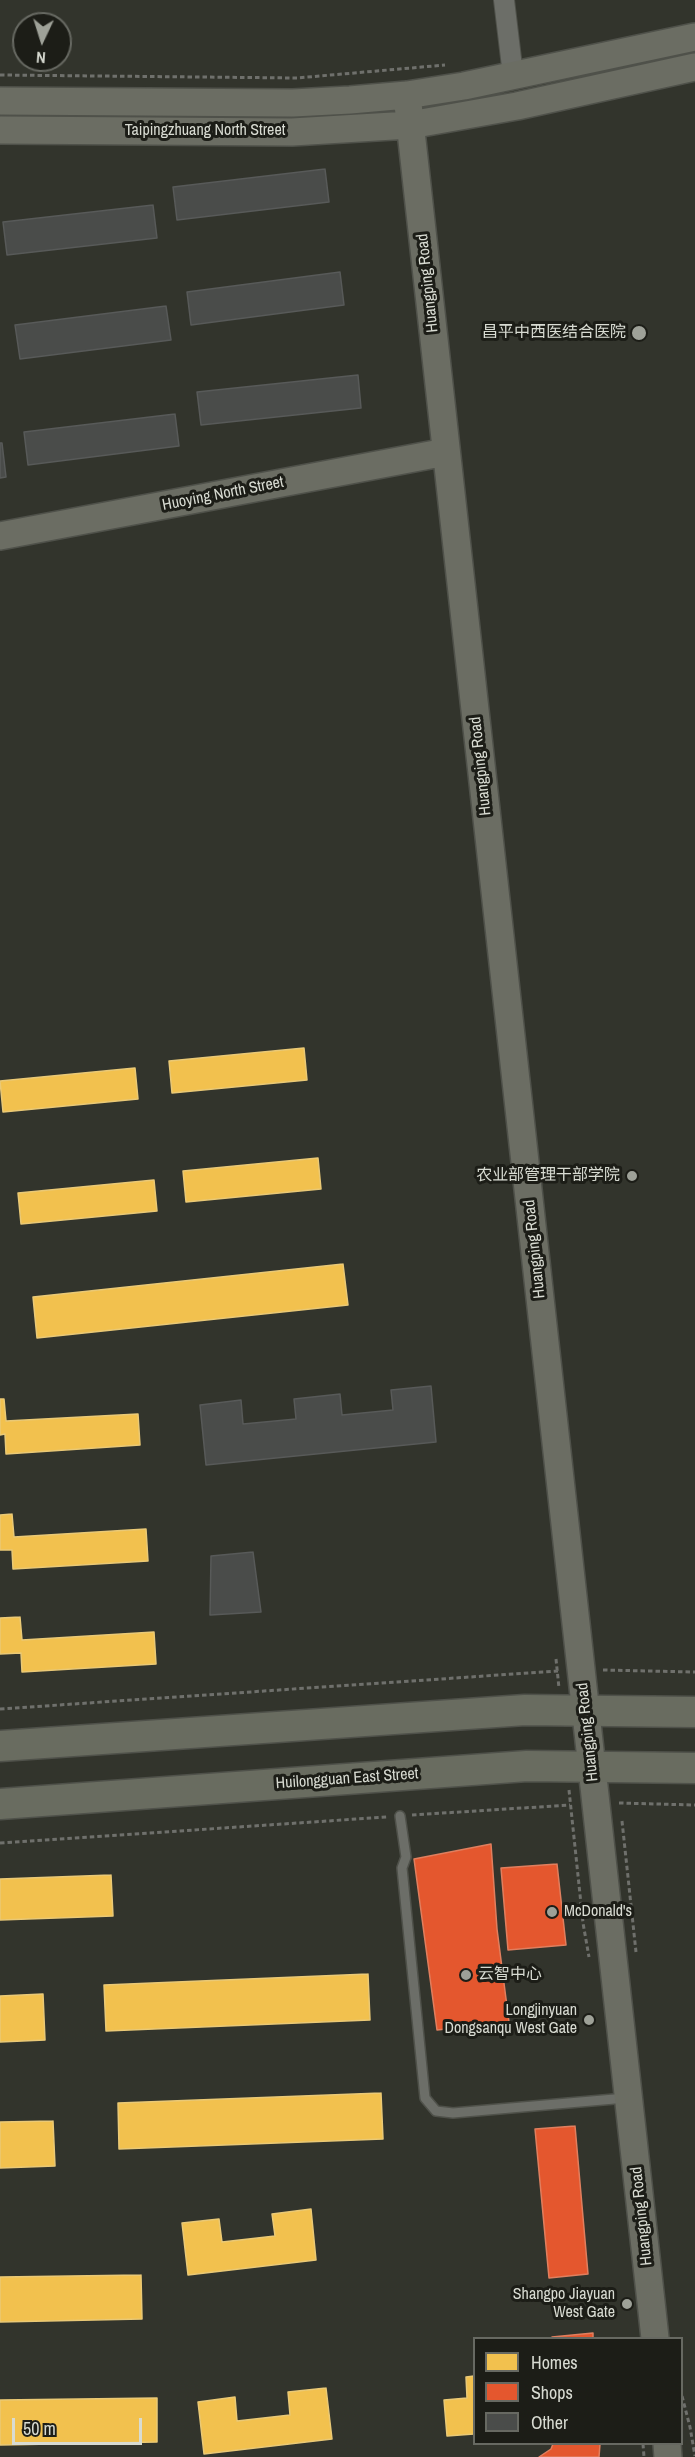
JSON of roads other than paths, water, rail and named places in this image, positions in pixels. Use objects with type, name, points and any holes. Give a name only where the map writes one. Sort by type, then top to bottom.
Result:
[{"type":"main road","points":[[407,95],[695,37]]},
{"type":"main road","points":[[410,125],[506,108],[695,67]]},
{"type":"main road","name":"Huangping Road","points":[[407,95],[655,2337]]},
{"type":"main road","name":"Taipingzhuang North Street","points":[[0,100],[293,103],[407,95]]},
{"type":"main road","name":"Taipingzhuang North Street","points":[[0,130],[292,132],[410,125]]},
{"type":"main road","name":"Huoying North Street","points":[[0,536],[446,452]]},
{"type":"main road","points":[[0,1746],[525,1710],[695,1712]]},
{"type":"main road","name":"Huilongguan East Street","points":[[0,1804],[527,1766],[695,1768]]},
{"type":"street","points":[[504,0],[513,75]]},
{"type":"lane","points":[[400,1816],[406,1857],[402,1868],[424,2098],[436,2111],[453,2114],[629,2098]]},
{"type":"place","name":"昌平中西医结合医院","points":[[639,333]]},
{"type":"place","name":"农业部管理干部学院","points":[[632,1176]]},
{"type":"place","name":"McDonald's","points":[[552,1912]]},
{"type":"place","name":"云智中心","points":[[466,1975]]},
{"type":"place","name":"Longjinyuan Dongsanqu West Gate","points":[[589,2020]]},
{"type":"place","name":"Shangpo Jiayuan West Gate","points":[[627,2304]]}]
